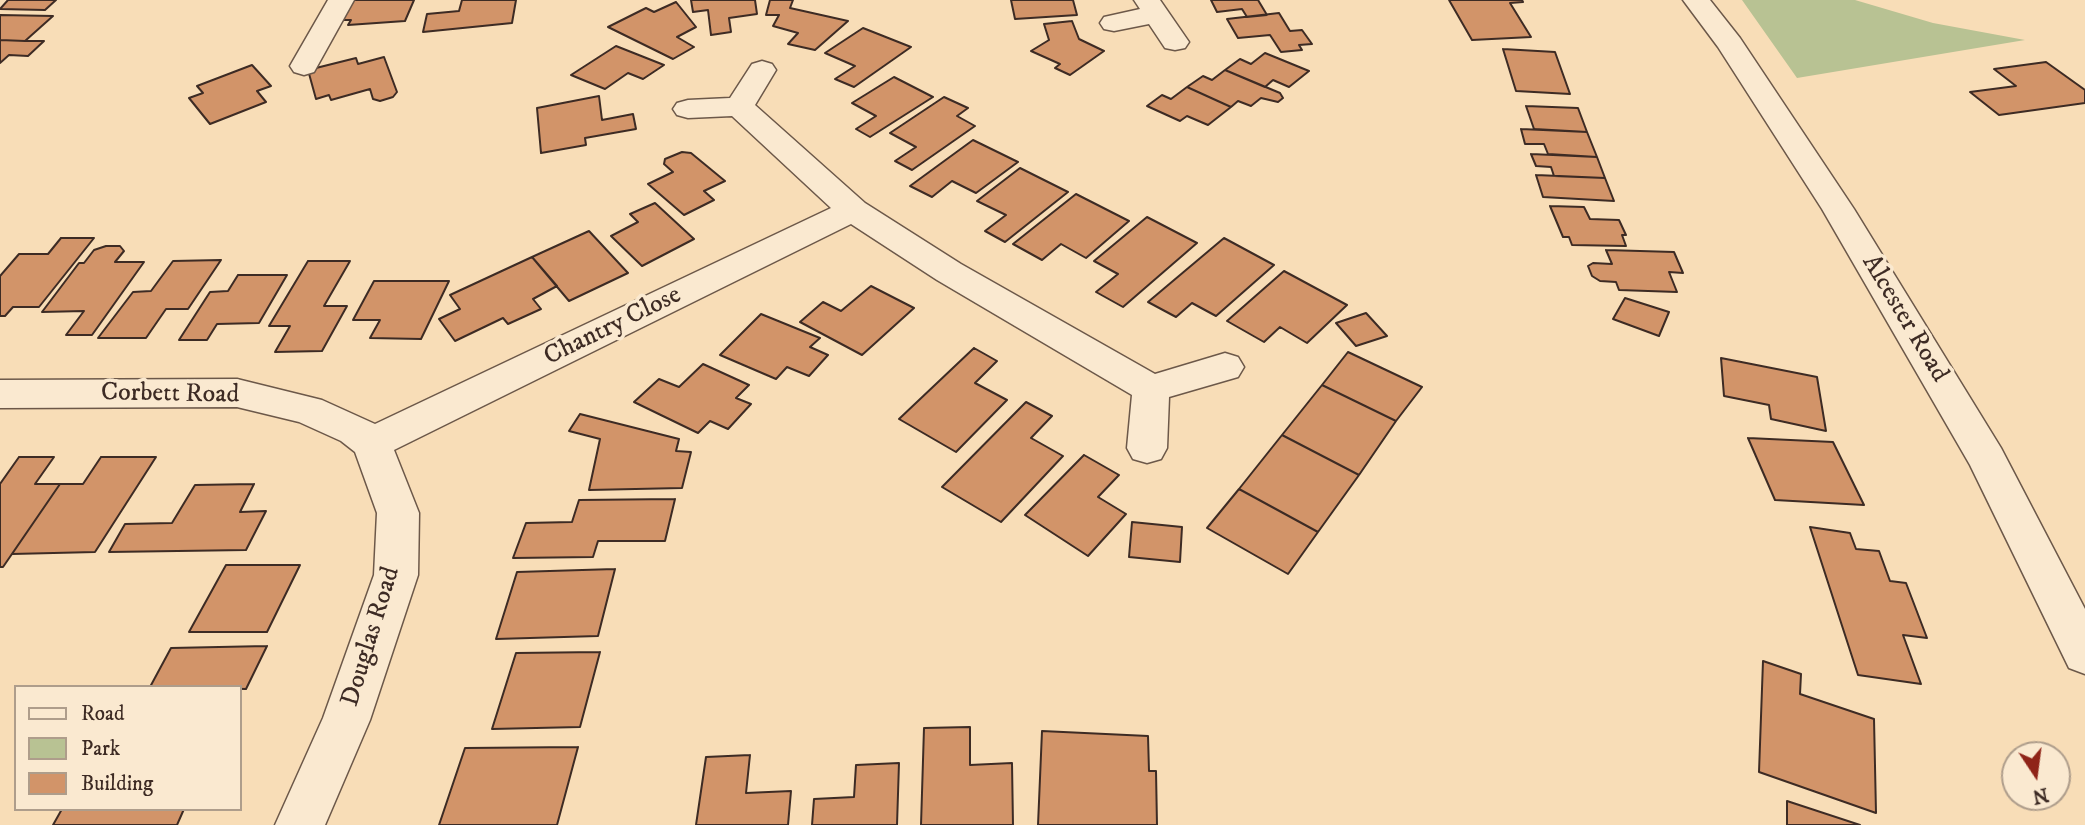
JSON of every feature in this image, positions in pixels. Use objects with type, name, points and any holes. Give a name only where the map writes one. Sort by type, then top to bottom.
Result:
[{"type":"street","points":[[304,66],[341,0]]},
{"type":"street","name":"Alcester Road","points":[[1696,0],[1730,44],[1838,209],[1973,435],[2085,654]]},
{"type":"street","points":[[1114,23],[1152,7],[1175,42]]},
{"type":"street","points":[[739,107],[762,70]]},
{"type":"street","points":[[688,109],[739,107],[853,210],[949,272],[1151,389],[1225,367]]},
{"type":"street","name":"Chantry Close","points":[[372,443],[853,210]]},
{"type":"street","points":[[1147,448],[1151,389]]},
{"type":"street","name":"Corbett Road","points":[[0,394],[237,393],[307,410],[355,430],[372,443]]},
{"type":"street","name":"Douglas Road","points":[[300,825],[346,720],[396,575],[398,513],[372,443]]},
{"type":"green space","points":[[1742,0],[1855,0],[1933,23],[2025,40],[1797,78]]},
{"type":"building","points":[[8,0],[56,0],[45,10],[0,9]]},
{"type":"building","points":[[348,0],[414,0],[405,21],[348,25],[351,20],[338,20]]},
{"type":"building","points":[[462,0],[516,0],[512,23],[423,32],[427,14],[459,11]]},
{"type":"building","points":[[691,0],[755,0],[757,14],[729,18],[731,32],[711,35],[708,10],[693,12]]},
{"type":"building","points":[[770,0],[793,0],[790,8],[848,21],[815,50],[788,44],[798,33],[773,26],[779,15],[766,15]]},
{"type":"building","points":[[1011,0],[1073,0],[1077,15],[1015,19]]},
{"type":"building","points":[[1211,0],[1258,0],[1267,15],[1247,17],[1242,9],[1217,12]]},
{"type":"building","points":[[1449,0],[1522,0],[1523,2],[1510,3],[1531,37],[1472,40]]},
{"type":"building","points":[[676,2],[696,27],[677,37],[694,47],[673,59],[608,27],[646,8],[654,12]]},
{"type":"building","points":[[1279,13],[1290,31],[1302,30],[1312,44],[1299,45],[1302,50],[1281,52],[1270,35],[1238,38],[1227,19]]},
{"type":"building","points":[[0,15],[53,16],[25,41],[0,40]]},
{"type":"building","points":[[1072,21],[1079,39],[1104,51],[1070,75],[1055,68],[1060,64],[1031,51],[1049,40],[1044,24]]},
{"type":"building","points":[[863,28],[911,47],[854,87],[835,79],[855,66],[825,53]]},
{"type":"building","points":[[0,40],[44,41],[28,56],[9,55],[0,63]]},
{"type":"building","points":[[616,46],[664,65],[643,79],[628,73],[605,89],[571,75]]},
{"type":"building","points":[[1503,49],[1555,52],[1570,94],[1516,91]]},
{"type":"building","points":[[1265,53],[1309,71],[1289,87],[1273,80],[1265,87],[1225,70],[1240,59],[1251,64]]},
{"type":"building","points":[[384,57],[397,92],[393,97],[380,101],[373,99],[370,89],[331,100],[329,95],[316,99],[308,70],[356,58],[358,64]]},
{"type":"building","points":[[2046,62],[2085,90],[2085,103],[1999,115],[1970,92],[2016,86],[1994,69]]},
{"type":"building","points":[[252,65],[271,86],[257,91],[266,102],[210,124],[189,98],[203,93],[197,86]]},
{"type":"building","points":[[1225,70],[1280,93],[1283,98],[1278,102],[1261,98],[1251,106],[1238,101],[1231,107],[1187,87],[1203,76],[1212,80]]},
{"type":"building","points":[[894,77],[933,97],[870,137],[856,129],[876,116],[852,103]]},
{"type":"building","points":[[1187,87],[1231,107],[1208,125],[1187,116],[1180,121],[1147,106],[1162,95],[1171,99]]},
{"type":"building","points":[[599,96],[602,120],[633,114],[636,129],[585,138],[586,145],[541,153],[537,108]]},
{"type":"building","points":[[944,97],[968,108],[957,116],[975,126],[912,170],[895,161],[916,147],[890,133]]},
{"type":"building","points":[[1526,106],[1578,108],[1587,132],[1534,129]]},
{"type":"building","points":[[1521,129],[1587,132],[1597,157],[1548,154],[1544,144],[1525,144]]},
{"type":"building","points":[[973,140],[1018,162],[976,193],[952,181],[932,197],[910,186]]},
{"type":"building","points":[[682,152],[691,153],[725,181],[704,191],[714,200],[684,215],[648,184],[673,172],[664,164],[665,159]]},
{"type":"building","points":[[1531,154],[1597,157],[1605,178],[1554,176],[1551,167],[1536,166]]},
{"type":"building","points":[[1020,168],[1068,192],[1005,242],[985,231],[1006,215],[977,201]]},
{"type":"building","points":[[1536,175],[1605,178],[1614,201],[1543,197]]},
{"type":"building","points":[[1076,194],[1129,221],[1086,258],[1061,244],[1042,260],[1013,244]]},
{"type":"building","points":[[655,203],[694,239],[642,266],[611,236],[638,222],[630,214]]},
{"type":"building","points":[[1550,206],[1584,207],[1590,219],[1619,220],[1626,235],[1622,235],[1626,246],[1572,245],[1569,237],[1563,237]]},
{"type":"building","points":[[1147,217],[1197,243],[1123,307],[1096,292],[1118,274],[1094,261]]},
{"type":"building","points":[[589,231],[628,273],[569,301],[532,257]]},
{"type":"building","points":[[61,238],[94,238],[39,307],[13,307],[5,316],[0,316],[0,276],[19,254],[48,254]]},
{"type":"building","points":[[1224,238],[1274,265],[1216,316],[1192,303],[1176,317],[1148,302]]},
{"type":"building","points":[[106,246],[120,246],[124,251],[115,262],[144,262],[92,335],[66,335],[84,311],[42,312],[79,263],[84,263],[94,250]]},
{"type":"building","points":[[1606,250],[1674,252],[1683,273],[1669,272],[1677,292],[1619,290],[1616,282],[1600,281],[1592,276],[1588,266],[1593,263],[1612,264]]},
{"type":"building","points":[[532,257],[557,286],[533,299],[541,309],[508,324],[503,318],[455,341],[439,319],[460,309],[450,295]]},
{"type":"building","points":[[221,260],[188,309],[166,309],[146,338],[98,338],[133,292],[151,291],[173,261]]},
{"type":"building","points":[[308,261],[350,261],[324,306],[347,306],[322,351],[275,352],[290,326],[269,326]]},
{"type":"building","points":[[1284,271],[1347,305],[1307,343],[1280,327],[1264,342],[1227,321]]},
{"type":"building","points":[[238,275],[287,275],[259,323],[217,324],[207,340],[179,340],[210,292],[228,291]]},
{"type":"building","points":[[374,281],[449,281],[421,339],[370,338],[380,320],[353,320]]},
{"type":"building","points":[[871,286],[914,308],[862,355],[800,322],[823,302],[841,311]]},
{"type":"building","points":[[1625,298],[1669,312],[1659,336],[1613,319]]},
{"type":"building","points":[[1366,313],[1387,336],[1356,346],[1336,323]]},
{"type":"building","points":[[761,314],[820,338],[810,347],[828,355],[809,376],[787,367],[776,379],[720,355]]},
{"type":"building","points":[[974,348],[997,361],[975,383],[1007,400],[956,452],[899,419]]},
{"type":"building","points":[[1348,352],[1422,387],[1396,421],[1322,385]]},
{"type":"building","points":[[1721,358],[1817,377],[1826,431],[1771,419],[1769,405],[1724,396]]},
{"type":"building","points":[[703,364],[749,385],[736,398],[751,404],[728,429],[710,421],[698,433],[634,402],[659,379],[679,387]]},
{"type":"building","points":[[1322,385],[1396,421],[1359,475],[1282,435]]},
{"type":"building","points":[[1026,402],[1052,416],[1031,438],[1063,456],[1001,522],[942,487]]},
{"type":"building","points":[[580,414],[679,439],[676,451],[691,452],[682,488],[589,490],[600,439],[569,431]]},
{"type":"building","points":[[1282,435],[1359,475],[1318,532],[1239,489]]},
{"type":"building","points":[[1748,438],[1833,442],[1864,505],[1775,500]]},
{"type":"building","points":[[1084,455],[1119,475],[1098,497],[1126,514],[1088,556],[1025,515]]},
{"type":"building","points":[[19,457],[54,457],[35,484],[60,484],[3,567],[0,567],[0,484]]},
{"type":"building","points":[[101,457],[156,457],[95,552],[12,554],[60,484],[83,484]]},
{"type":"building","points":[[254,484],[240,512],[266,511],[246,550],[109,552],[125,524],[172,523],[195,485]]},
{"type":"building","points":[[1239,489],[1318,532],[1288,574],[1207,528]]},
{"type":"building","points":[[675,499],[665,541],[598,541],[593,557],[513,558],[526,523],[572,522],[579,500]]},
{"type":"building","points":[[1132,522],[1182,527],[1180,562],[1129,557]]},
{"type":"building","points":[[1810,527],[1850,533],[1856,549],[1879,551],[1890,581],[1906,583],[1927,638],[1903,635],[1921,684],[1858,675]]},
{"type":"building","points":[[226,565],[300,565],[267,632],[189,632]]},
{"type":"building","points":[[615,569],[598,636],[496,639],[517,572]]},
{"type":"building","points":[[267,646],[246,689],[242,689],[242,685],[151,685],[171,648]]},
{"type":"building","points":[[600,652],[580,727],[492,729],[516,653]]},
{"type":"building","points":[[1763,661],[1801,674],[1800,694],[1874,719],[1876,813],[1759,772]]},
{"type":"building","points":[[970,727],[970,765],[1012,763],[1013,825],[921,825],[924,728]]},
{"type":"building","points":[[1042,731],[1148,736],[1149,771],[1156,771],[1157,825],[1038,825]]},
{"type":"building","points":[[578,747],[557,825],[439,825],[465,748]]},
{"type":"building","points":[[750,755],[746,793],[791,791],[788,825],[696,825],[706,757]]},
{"type":"building","points":[[899,763],[897,825],[812,825],[814,799],[854,797],[856,765]]},
{"type":"building","points":[[1787,801],[1860,825],[1787,825]]},
{"type":"building","points":[[61,811],[183,811],[177,825],[53,825]]}]
